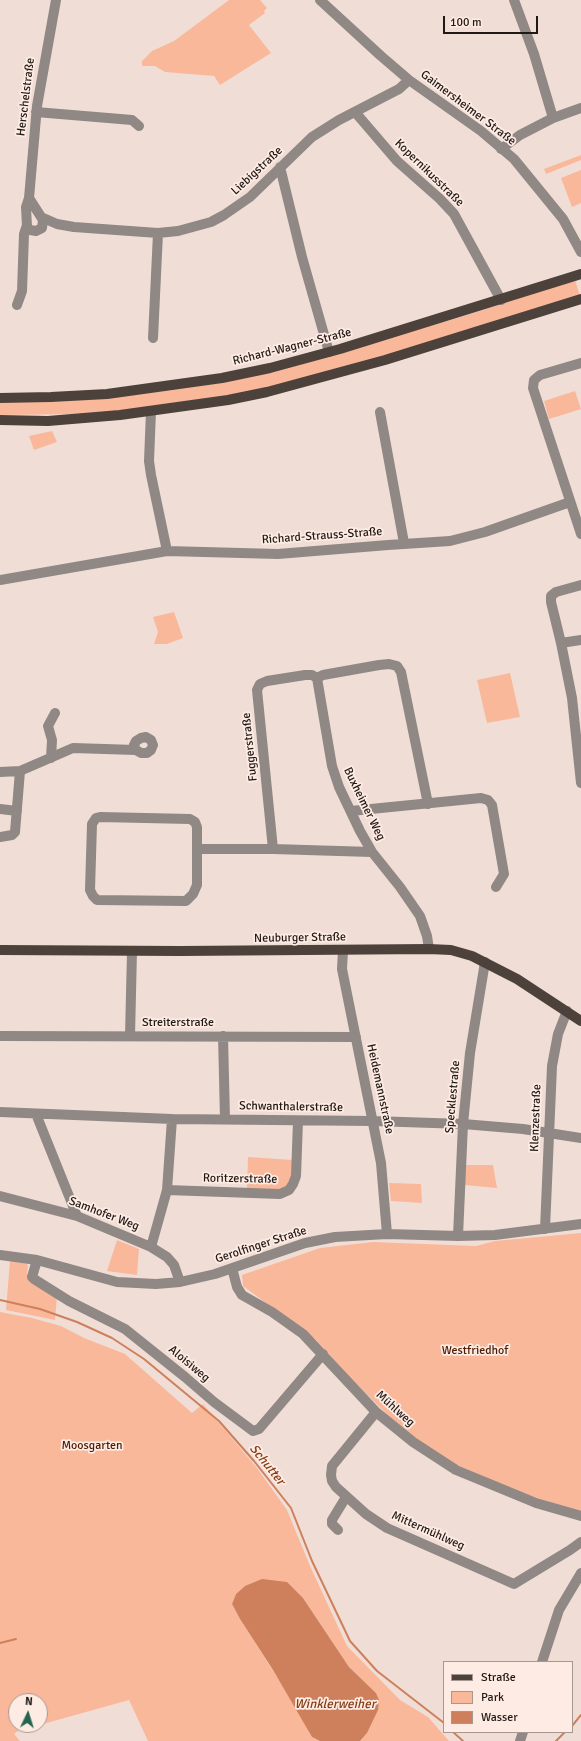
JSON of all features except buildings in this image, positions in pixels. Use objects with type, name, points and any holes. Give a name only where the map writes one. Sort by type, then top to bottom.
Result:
[{"type":"main road","name":"Richard-Wagner-Straße","points":[[0,398],[88,395],[174,386],[270,368],[329,352],[581,274]]},
{"type":"main road","points":[[0,420],[70,420],[151,411],[228,400],[303,383],[385,360],[581,299]]},
{"type":"main road","name":"Neuburger Straße","points":[[0,950],[132,951],[429,949],[458,951],[485,962],[517,978],[581,1021]]},
{"type":"street","name":"Herschelstraße","points":[[32,226],[26,204],[29,198],[36,112],[45,53],[56,0]]},
{"type":"street","name":"Gaimersheimer Straße","points":[[320,0],[380,56],[409,80],[481,131],[514,159],[538,186],[563,219],[581,252]]},
{"type":"street","points":[[514,0],[534,54],[553,118]]},
{"type":"street","name":"Liebigstraße","points":[[32,226],[57,224],[158,233],[192,228],[224,215],[250,197],[312,138],[355,112],[399,89],[409,80]]},
{"type":"street","points":[[501,148],[520,135],[553,118],[581,108]]},
{"type":"street","points":[[36,112],[132,120],[139,126]]},
{"type":"street","name":"Kopernikusstraße","points":[[355,112],[397,161],[440,198],[454,214],[501,300]]},
{"type":"street","points":[[280,167],[302,257],[329,352]]},
{"type":"street","points":[[29,198],[43,222],[32,226]]},
{"type":"street","points":[[17,305],[22,291],[24,242],[32,226],[31,215],[40,216]]},
{"type":"street","name":"Liebigstraße","points":[[40,216],[57,224]]},
{"type":"street","points":[[153,338],[158,233]]},
{"type":"street","points":[[581,362],[540,375],[534,380],[533,388],[581,534]]},
{"type":"street","points":[[151,411],[150,468],[167,551]]},
{"type":"street","points":[[380,412],[404,543]]},
{"type":"street","name":"Richard-Strauss-Straße","points":[[1,579],[167,551],[278,554],[404,543],[450,541],[466,538],[570,502]]},
{"type":"street","points":[[581,585],[556,592],[552,596],[551,602],[562,643],[575,720],[581,783]]},
{"type":"street","points":[[562,643],[581,640]]},
{"type":"street","name":"Fuggerstraße","points":[[273,849],[257,690],[260,684],[267,681],[305,674],[312,675],[317,678],[324,675],[378,665],[389,664],[397,666],[401,672],[428,804]]},
{"type":"street","name":"Buxheimer Weg","points":[[317,678],[332,766],[339,787],[372,852],[400,887],[420,916],[427,936],[429,949]]},
{"type":"street","points":[[51,758],[52,740],[48,726],[55,713]]},
{"type":"street","points":[[0,772],[20,771],[73,748],[136,750]]},
{"type":"street","points":[[0,837],[12,836],[15,832],[20,771]]},
{"type":"street","points":[[351,811],[481,798],[488,800],[492,805],[504,874],[496,887]]},
{"type":"street","points":[[0,810],[17,811]]},
{"type":"street","points":[[96,818],[190,819],[195,822],[197,827],[198,849],[197,885],[193,894],[186,901],[97,900],[90,890],[92,824],[96,818]]},
{"type":"street","points":[[198,849],[273,849],[372,852]]},
{"type":"street","name":"Heidemannstraße","points":[[343,950],[342,969],[381,1163],[387,1234]]},
{"type":"street","points":[[130,1036],[132,951]]},
{"type":"street","name":"Specklestraße","points":[[458,1236],[463,1124],[470,1053],[485,962]]},
{"type":"street","name":"Klenzestraße","points":[[545,1229],[552,1066],[558,1034],[567,1011]]},
{"type":"street","name":"Streiterstraße","points":[[0,1036],[356,1037]]},
{"type":"street","points":[[223,1036],[225,1120]]},
{"type":"street","name":"Schwanthalerstraße","points":[[0,1112],[172,1119],[373,1121],[463,1124],[581,1138]]},
{"type":"street","points":[[36,1114],[77,1216]]},
{"type":"street","points":[[151,1247],[168,1190],[172,1119]]},
{"type":"street","name":"Roritzerstraße","points":[[168,1190],[280,1194],[289,1190],[296,1176],[298,1121]]},
{"type":"street","name":"Samhofer Weg","points":[[0,1196],[77,1216],[151,1247],[167,1257],[174,1265],[180,1282]]},
{"type":"street","name":"Gerolfinger Straße","points":[[0,1255],[37,1260],[117,1282],[156,1284],[180,1282],[232,1268],[305,1243],[335,1237],[387,1234],[458,1236],[495,1235],[581,1224]]},
{"type":"street","name":"Aloisiweg","points":[[37,1260],[32,1277],[34,1279],[69,1301],[125,1329],[214,1402],[253,1430],[259,1429],[323,1354]]},
{"type":"street","name":"Mühlweg","points":[[232,1268],[237,1287],[242,1295],[272,1312],[303,1334],[376,1412],[413,1442],[456,1470],[536,1504],[581,1516]]},
{"type":"street","name":"Mittermühlweg","points":[[376,1412],[332,1466],[332,1482],[346,1497],[366,1514],[387,1528],[514,1584],[581,1542]]},
{"type":"street","points":[[338,1530],[332,1524],[332,1520],[346,1497]]},
{"type":"street","points":[[542,1661],[559,1610],[581,1573]]},
{"type":"green space","points":[[229,0],[260,0],[267,8],[264,11],[265,13],[249,25],[271,53],[220,85],[214,76],[165,72],[155,66],[142,66],[142,61],[152,51],[174,41]]},
{"type":"green space","points":[[581,155],[581,160],[546,174],[544,169]]},
{"type":"green space","points":[[581,170],[581,203],[572,207],[561,178]]},
{"type":"green space","points":[[575,280],[580,296],[321,376],[254,393],[173,406],[87,414],[0,415],[0,400],[62,400],[299,364],[461,317]]},
{"type":"green space","points":[[575,391],[581,409],[549,419],[544,401]]},
{"type":"green space","points":[[52,431],[57,442],[34,450],[29,436]]},
{"type":"green space","points":[[174,612],[183,638],[167,644],[154,644],[158,632],[153,617]]},
{"type":"green space","points":[[510,673],[520,717],[487,723],[477,680]]},
{"type":"green space","points":[[248,1157],[293,1160],[292,1175],[287,1188],[280,1190],[247,1188]]},
{"type":"green space","points":[[465,1165],[493,1165],[497,1188],[464,1185]]},
{"type":"green space","points":[[389,1183],[421,1184],[422,1203],[391,1201]]},
{"type":"green space","name":"Westfriedhof","points":[[581,1233],[581,1512],[525,1494],[443,1459],[402,1429],[354,1382],[316,1340],[243,1286],[242,1275],[320,1248],[373,1242],[476,1246],[495,1241]]},
{"type":"green space","points":[[117,1240],[139,1249],[137,1275],[107,1271]]},
{"type":"green space","points":[[10,1261],[26,1263],[28,1265],[27,1274],[57,1296],[55,1320],[6,1310]]},
{"type":"green space","name":"Moosgarten","points":[[0,1312],[32,1318],[61,1326],[84,1338],[125,1354],[192,1413],[203,1404],[257,1468],[287,1510],[310,1566],[347,1646],[400,1700],[428,1717],[449,1741],[360,1741],[367,1733],[376,1693],[349,1667],[303,1598],[245,1586],[236,1594],[232,1604],[293,1702],[312,1737],[320,1741],[148,1741],[129,1700],[48,1723],[48,1693],[8,1693],[8,1733],[15,1733],[14,1734],[20,1741],[0,1741]]},
{"type":"water","name":"Winklerweiher","points":[[262,1579],[287,1582],[303,1598],[349,1667],[376,1693],[379,1700],[378,1710],[367,1733],[360,1741],[320,1741],[312,1737],[273,1670],[240,1619],[232,1604],[236,1594],[245,1586]]},
{"type":"waterway","name":"Schutter","points":[[0,1300],[40,1309],[77,1322],[112,1338],[144,1359],[219,1421],[254,1461],[291,1508],[312,1561],[350,1641],[377,1671],[443,1722]]},
{"type":"waterway","points":[[0,1643],[16,1639]]},
{"type":"waterway","name":"Schutter","points":[[573,1725],[581,1715]]},
{"type":"waterway","name":"Schutter","points":[[454,1733],[463,1741]]},
{"type":"waterway","name":"Schutter","points":[[556,1741],[564,1733]]}]
